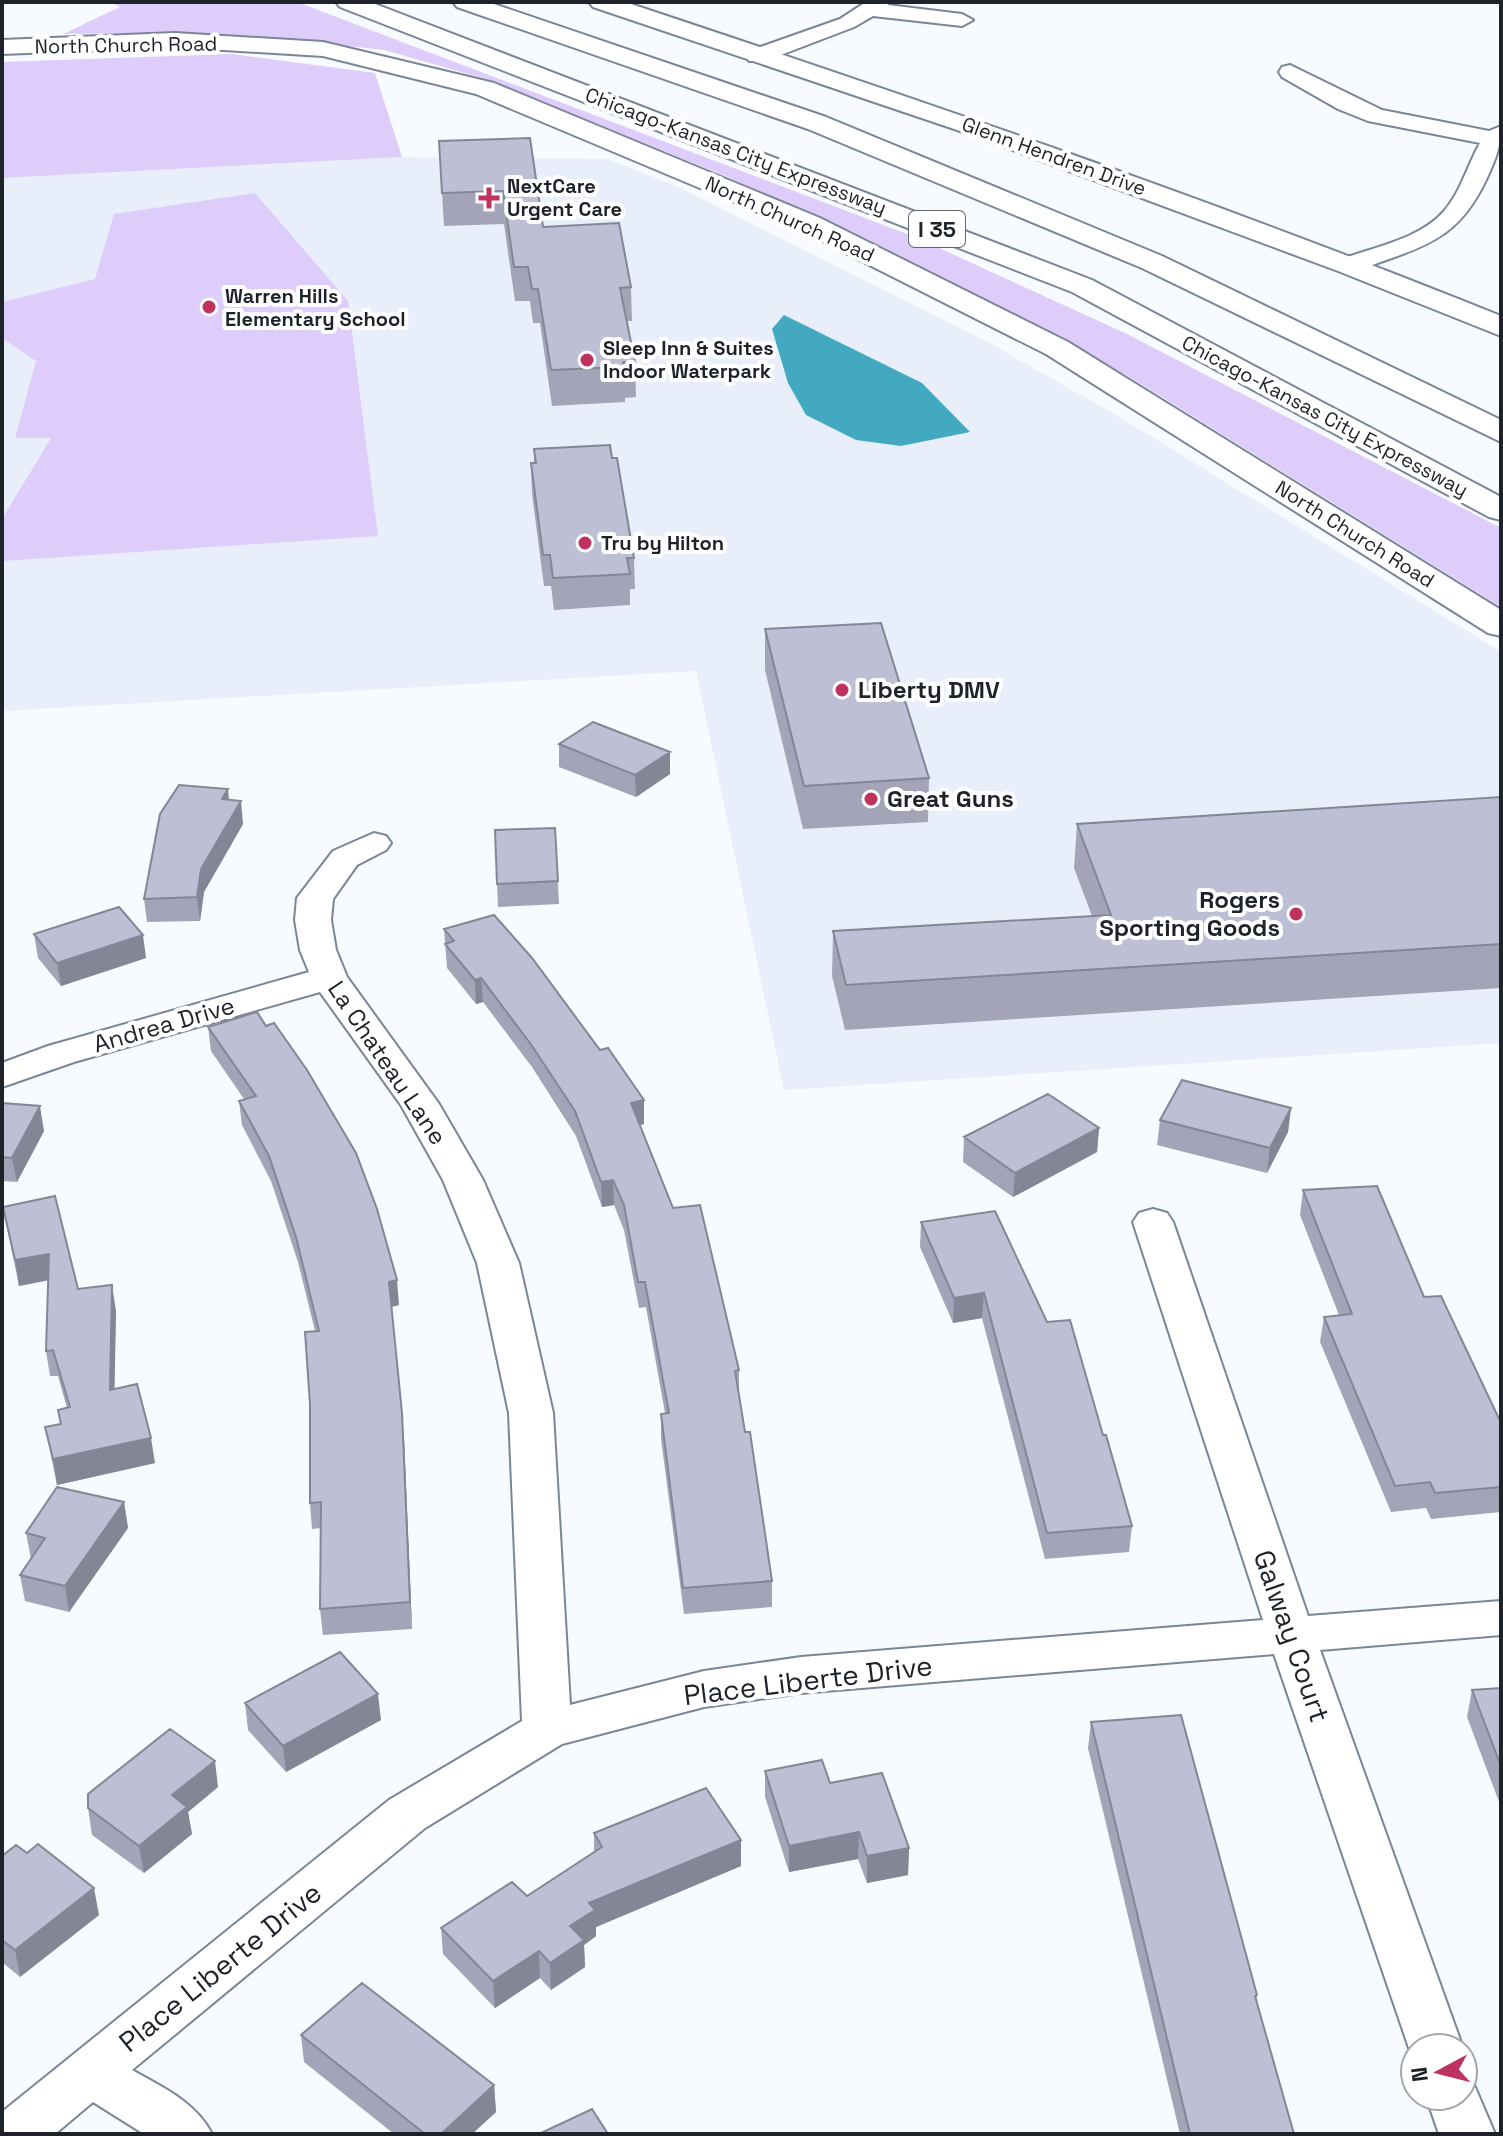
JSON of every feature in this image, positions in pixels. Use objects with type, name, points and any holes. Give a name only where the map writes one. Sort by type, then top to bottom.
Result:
[{"type":"main road","name":"Chicago-Kansas City Expressway","points":[[348,2],[1082,286],[1501,510]]},
{"type":"main road","name":"Chicago-Kansas City Expressway","points":[[465,2],[817,123],[875,147],[1152,262],[1501,432]]},
{"type":"main road","name":"Glenn Hendren Drive","points":[[601,2],[981,129],[1348,265],[1501,327]]},
{"type":"main road","name":"North Church Road","points":[[2,47],[175,40],[323,49],[485,88],[810,224],[1057,348],[1501,625]]},
{"type":"street","points":[[757,56],[847,23],[875,6],[962,20]]},
{"type":"street","points":[[1290,72],[1359,110],[1376,116],[1497,136],[1462,202],[1447,222],[1425,235],[1348,265]]},
{"type":"street","name":"La Chateau Lane","points":[[374,843],[345,858],[315,898],[313,920],[318,950],[329,978],[420,1104],[463,1180],[498,1263],[531,1413],[547,1729]]},
{"type":"street","name":"Andrea Drive","points":[[2,1076],[61,1054],[329,978]]},
{"type":"street","name":"Galway Court","points":[[1153,1222],[1291,1635],[1430,2032]]},
{"type":"street","name":"Place Liberte Drive","points":[[15,2134],[407,1814],[547,1729],[704,1689],[801,1675],[1501,1618]]},
{"type":"street","points":[[91,2073],[157,2112],[184,2134]]},
{"type":"street","points":[[1459,2112],[1467,2134]]},
{"type":"shaded area","points":[[110,2],[297,2],[915,237],[1127,334],[1501,528],[1501,607],[1128,376],[894,254],[725,176],[493,81],[384,50],[286,39],[164,33],[63,34],[120,7]]},
{"type":"shaded area","points":[[232,54],[375,73],[402,157],[2,178],[2,62]]},
{"type":"shaded area","points":[[402,157],[608,159],[681,188],[984,340],[1123,419],[1501,652],[1501,1043],[784,1090],[696,671],[2,711],[2,178]]},
{"type":"shaded area","points":[[255,193],[348,301],[378,536],[2,561],[2,519],[51,438],[15,438],[36,361],[2,338],[2,302],[95,279],[114,214]]},
{"type":"water","points":[[784,315],[922,383],[970,432],[901,446],[856,440],[806,415],[788,383],[772,329]]},
{"type":"building","points":[[530,138],[543,227],[619,223],[631,287],[620,288],[635,362],[623,362],[624,367],[551,370],[538,289],[532,289],[528,267],[514,267],[503,191],[442,193],[439,141]]},
{"type":"building","name":"Tru by Hilton","points":[[610,445],[612,458],[617,458],[634,558],[627,558],[630,574],[553,578],[550,555],[543,555],[531,463],[536,463],[534,449]]},
{"type":"building","points":[[881,623],[929,778],[804,786],[765,629]]},
{"type":"building","points":[[593,722],[670,752],[635,775],[559,744]]},
{"type":"building","points":[[179,785],[228,789],[222,799],[241,801],[201,869],[197,897],[144,899],[160,814]]},
{"type":"building","points":[[1501,797],[1501,944],[846,985],[833,931],[1111,915],[1077,824]]},
{"type":"building","points":[[555,828],[558,881],[497,884],[495,830]]},
{"type":"building","points":[[119,907],[143,935],[57,963],[34,934]]},
{"type":"building","points":[[494,915],[532,958],[600,1050],[608,1048],[644,1100],[631,1103],[673,1208],[700,1205],[739,1370],[735,1371],[745,1432],[750,1432],[772,1581],[683,1588],[661,1414],[669,1413],[645,1282],[638,1282],[624,1205],[613,1180],[601,1182],[575,1111],[530,1043],[481,978],[475,980],[445,944],[454,941],[444,929]]},
{"type":"building","points":[[257,1012],[266,1026],[274,1023],[307,1070],[356,1153],[377,1209],[397,1280],[389,1282],[402,1413],[410,1602],[320,1609],[321,1502],[310,1503],[310,1404],[305,1332],[319,1331],[296,1237],[269,1156],[239,1101],[256,1096],[208,1027]]},
{"type":"building","points":[[1182,1080],[1291,1108],[1270,1148],[1160,1120]]},
{"type":"building","points":[[1048,1094],[1099,1128],[1015,1173],[964,1137]]},
{"type":"building","points":[[2,1103],[40,1106],[12,1158],[2,1157]]},
{"type":"building","points":[[1377,1186],[1424,1297],[1441,1296],[1501,1423],[1501,1487],[1435,1493],[1430,1482],[1395,1486],[1324,1317],[1352,1314],[1303,1190]]},
{"type":"building","points":[[55,1196],[78,1289],[112,1285],[110,1390],[137,1384],[151,1438],[53,1459],[45,1427],[61,1424],[58,1410],[70,1407],[53,1350],[46,1351],[49,1254],[15,1260],[3,1207]]},
{"type":"building","points":[[995,1211],[1047,1322],[1070,1320],[1132,1526],[1047,1533],[984,1293],[954,1298],[921,1222]]},
{"type":"building","points":[[57,1487],[124,1502],[65,1586],[20,1575],[45,1538],[26,1533]]},
{"type":"building","points":[[340,1652],[378,1694],[283,1746],[245,1703]]},
{"type":"building","points":[[1501,1688],[1501,1766],[1472,1690]]},
{"type":"building","points":[[1181,1715],[1294,2134],[1190,2134],[1091,1722]]},
{"type":"building","points":[[170,1729],[215,1761],[172,1795],[187,1807],[139,1846],[88,1808],[88,1794]]},
{"type":"building","points":[[822,1760],[830,1783],[882,1773],[909,1848],[867,1856],[859,1832],[789,1846],[765,1771]]},
{"type":"building","points":[[706,1788],[741,1840],[589,1903],[595,1910],[570,1926],[584,1940],[550,1963],[539,1951],[493,1981],[441,1928],[512,1882],[527,1896],[602,1847],[594,1833]]},
{"type":"building","points":[[38,1844],[94,1888],[15,1950],[2,1940],[2,1856],[16,1845],[27,1853]]},
{"type":"building","points":[[362,1983],[494,2085],[441,2134],[425,2134],[301,2035]]},
{"type":"building","points":[[592,2109],[608,2134],[539,2134]]},
{"type":"place","name":"NextCare Urgent Care","points":[[489,198]]},
{"type":"place","name":"Warren Hills Elementary School","points":[[209,307]]},
{"type":"place","name":"Sleep Inn & Suites Indoor Waterpark","points":[[587,360]]},
{"type":"place","name":"Tru by Hilton","points":[[585,543]]},
{"type":"place","name":"Liberty DMV","points":[[842,690]]},
{"type":"place","name":"Great Guns","points":[[871,799]]},
{"type":"place","name":"Rogers Sporting Goods","points":[[1296,914]]}]
